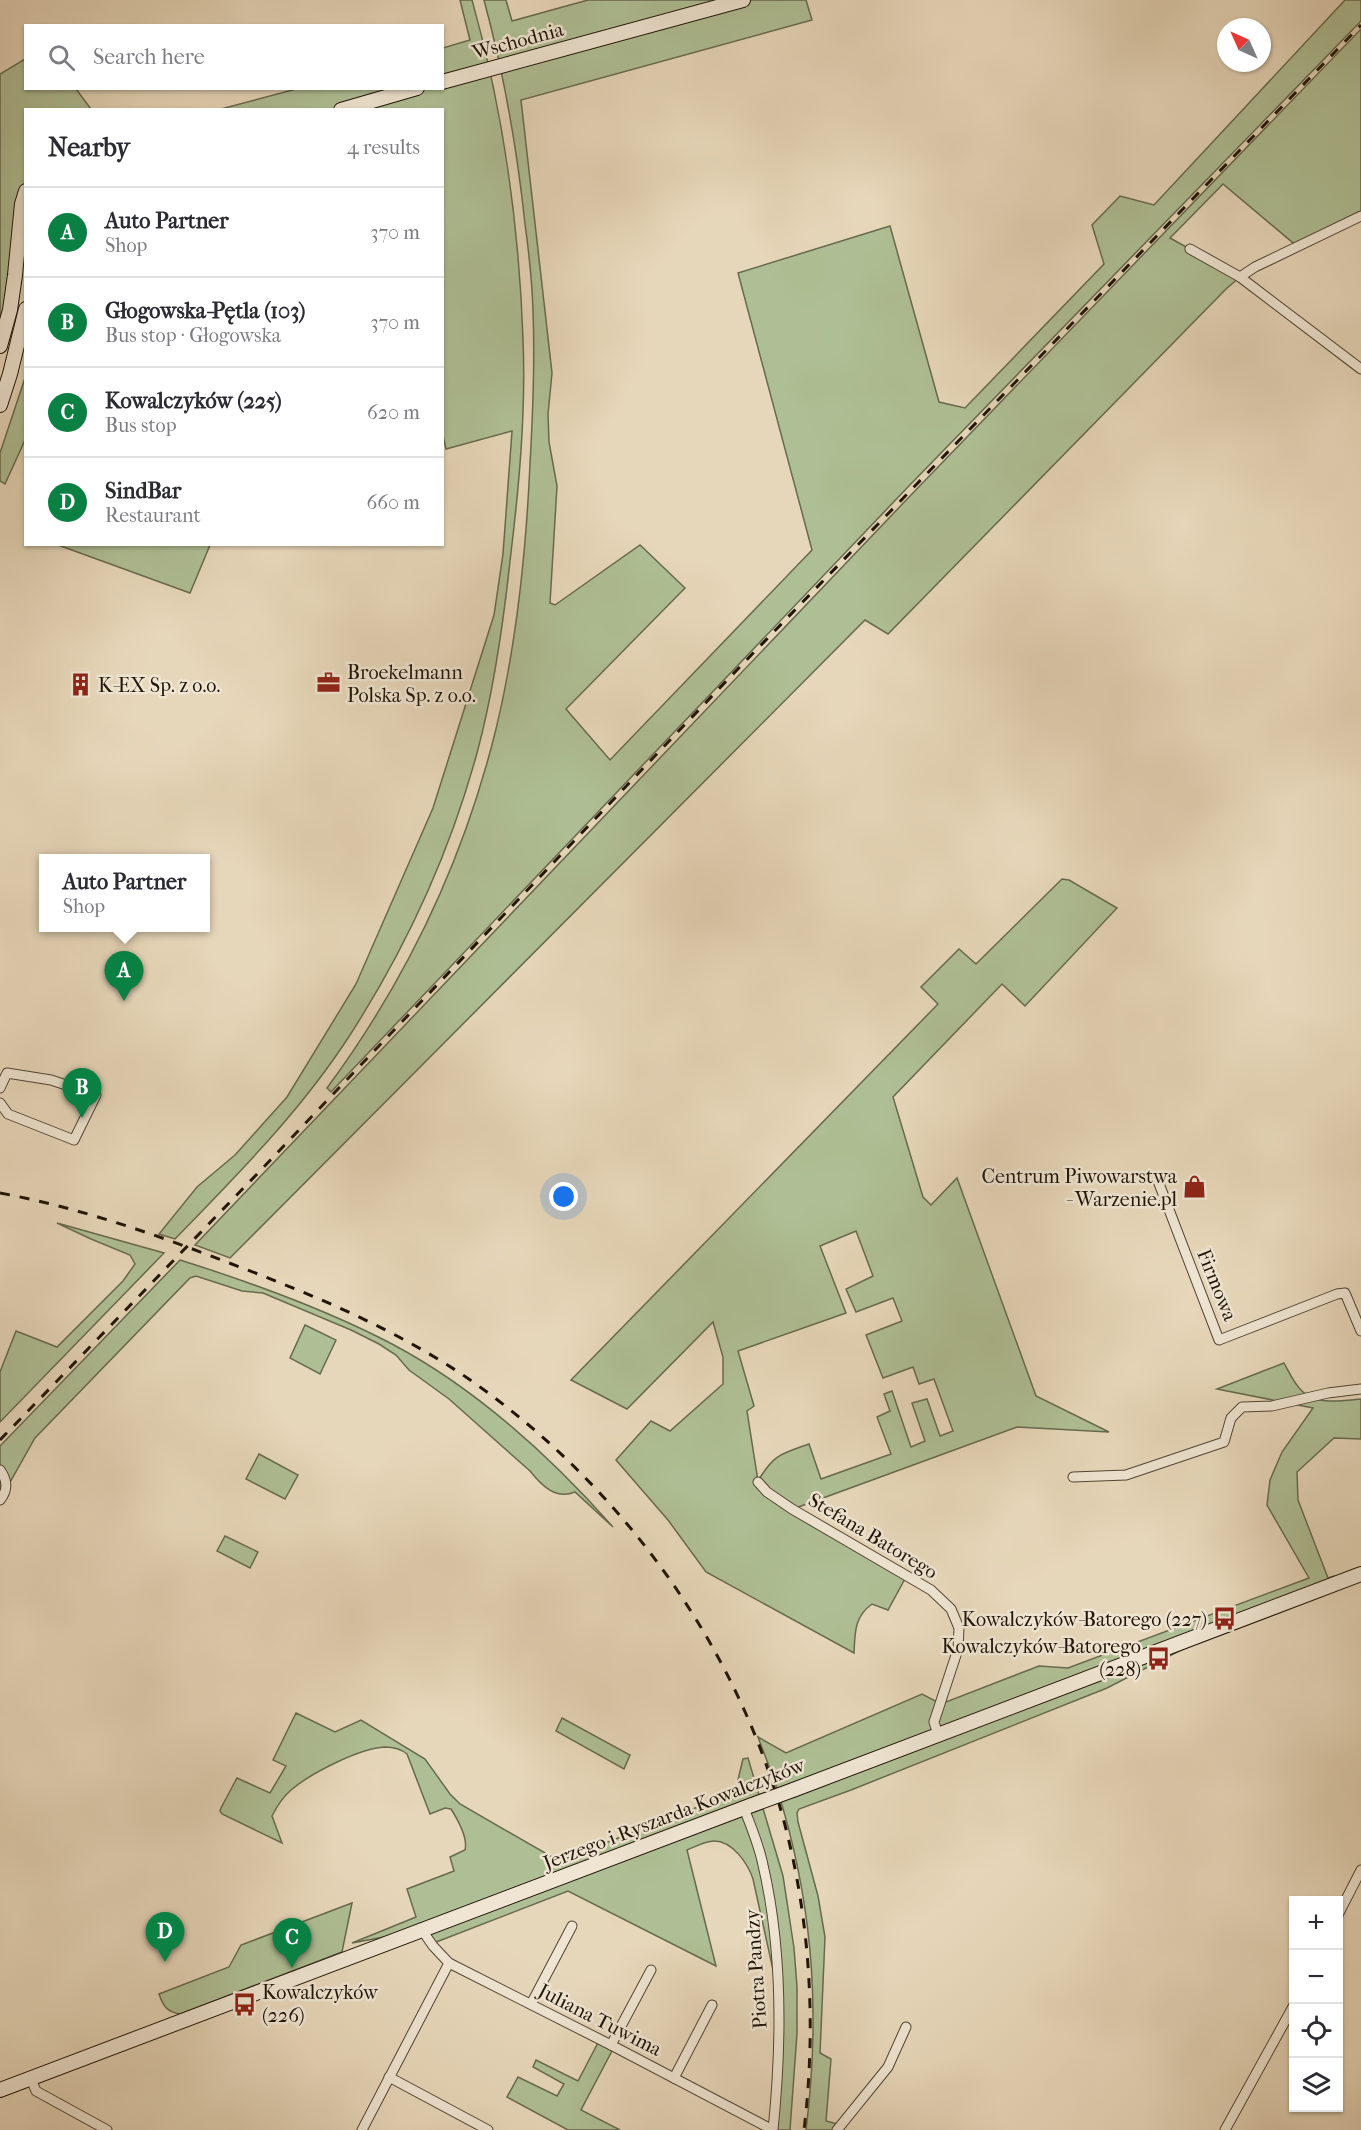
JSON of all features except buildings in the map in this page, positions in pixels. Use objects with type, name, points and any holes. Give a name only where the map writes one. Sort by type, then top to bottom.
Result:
[{"type":"main road","name":"Wschodnia","points":[[444,80],[743,0]]},
{"type":"main road","points":[[345,108],[410,90]]},
{"type":"main road","points":[[0,346],[13,293],[24,198]]},
{"type":"main road","points":[[0,405],[24,317]]},
{"type":"main road","name":"Jerzego i Ryszarda Kowalczyków","points":[[0,2090],[1361,1574]]},
{"type":"street","points":[[1240,277],[1255,267],[1361,216]]},
{"type":"street","points":[[1190,249],[1240,277],[1361,369]]},
{"type":"street","points":[[0,1088],[7,1073],[51,1080],[96,1095],[74,1140],[8,1113],[0,1103]]},
{"type":"street","name":"Firmowa","points":[[1158,1181],[1219,1340],[1337,1294],[1345,1293],[1361,1330]]},
{"type":"street","points":[[1073,1477],[1126,1475],[1224,1442],[1231,1418],[1242,1407],[1272,1406],[1328,1393],[1361,1389]]},
{"type":"street","points":[[0,1470],[6,1479],[6,1486],[0,1500]]},
{"type":"street","name":"Stefana Batorego","points":[[758,1482],[767,1492],[792,1509],[931,1590],[951,1610],[959,1628],[958,1649],[934,1722],[938,1735]]},
{"type":"street","name":"Piotra Pandzy","points":[[748,1807],[763,1864],[777,1963],[779,2040],[773,2130]]},
{"type":"street","points":[[1343,1906],[1361,1870]]},
{"type":"street","points":[[531,2004],[572,1926]]},
{"type":"street","name":"Juliana Tuwima","points":[[422,1930],[449,1964],[773,2130]]},
{"type":"street","points":[[362,2130],[449,1964]]},
{"type":"street","points":[[611,2045],[651,1970]]},
{"type":"street","points":[[674,2078],[712,2005]]},
{"type":"street","points":[[1225,2130],[1289,2012]]},
{"type":"street","points":[[837,2130],[888,2067],[906,2026]]},
{"type":"street","points":[[389,2077],[488,2130]]},
{"type":"street","points":[[30,2079],[36,2091],[107,2130]]},
{"type":"green space","points":[[460,0],[472,0],[501,126],[518,253],[524,367],[523,423],[516,506],[501,634],[483,729],[466,790],[440,863],[408,934],[370,1002],[331,1063],[290,1116],[175,1239],[159,1234],[197,1187],[235,1155],[287,1097],[356,984],[433,808],[494,615],[503,554],[512,431],[446,449],[444,440],[444,108],[225,108],[292,90],[444,90],[444,48],[470,40]]},
{"type":"green space","points":[[484,0],[506,0],[512,21],[588,0],[806,0],[812,20],[521,100],[552,373],[548,414],[549,442],[557,486],[550,603],[555,605],[640,545],[685,588],[566,709],[610,760],[812,550],[738,273],[890,226],[939,402],[965,408],[1104,264],[1092,225],[1120,196],[1154,205],[1345,0],[1361,0],[1361,21],[906,489],[331,1092],[327,1088],[356,1047],[407,962],[449,872],[483,777],[496,729],[515,630],[526,531],[531,445],[534,367],[533,299],[514,139],[504,83]]},
{"type":"green space","points":[[1361,29],[1361,216],[1298,247],[1223,184],[1170,238],[1240,277],[888,634],[865,620],[230,1258],[195,1245],[911,495]]},
{"type":"green space","points":[[24,60],[24,90],[77,90],[90,108],[24,108],[24,197],[0,346],[0,74]]},
{"type":"green space","points":[[24,381],[24,442],[5,484],[0,481],[0,453]]},
{"type":"green space","points":[[61,546],[210,546],[190,593]]},
{"type":"green space","points":[[1062,879],[1069,880],[1117,908],[1025,1006],[1002,984],[893,1097],[923,1197],[931,1205],[957,1178],[1036,1396],[1109,1432],[1017,1427],[793,1509],[907,1575],[888,1610],[872,1604],[862,1614],[857,1626],[854,1653],[706,1572],[668,1520],[616,1460],[651,1421],[670,1431],[723,1384],[723,1357],[713,1322],[627,1409],[571,1380],[938,1004],[921,987],[959,949],[976,964]],"holes":[[[856,1231],[873,1276],[846,1289],[856,1312],[893,1298],[902,1321],[866,1335],[883,1378],[913,1367],[919,1384],[934,1379],[953,1431],[940,1436],[927,1399],[912,1403],[925,1441],[911,1447],[892,1391],[884,1394],[890,1411],[877,1417],[891,1454],[821,1479],[809,1444],[779,1456],[769,1465],[758,1481],[747,1411],[754,1406],[738,1351],[846,1313],[820,1246]]]},
{"type":"green space","points":[[57,1223],[164,1253],[0,1422],[0,1372],[16,1331],[57,1347],[123,1281],[135,1264],[130,1255]]},
{"type":"green space","points":[[180,1260],[315,1308],[367,1331],[423,1362],[483,1403],[511,1426],[564,1475],[613,1527],[575,1492],[556,1493],[539,1482],[530,1471],[449,1399],[409,1370],[396,1355],[379,1344],[263,1293],[242,1291],[196,1276],[190,1278],[35,1438],[0,1500],[0,1446]]},
{"type":"green space","points":[[305,1325],[336,1340],[320,1374],[290,1358]]},
{"type":"green space","points":[[1284,1363],[1302,1391],[1314,1398],[1330,1401],[1361,1399],[1361,1439],[1334,1438],[1297,1472],[1298,1500],[1328,1578],[1334,1576],[1334,1585],[1183,1649],[1107,1688],[799,1809],[798,1822],[818,1896],[825,1937],[820,2053],[831,2059],[826,2121],[841,2125],[837,2130],[806,2130],[813,2047],[811,1966],[807,1926],[793,1846],[777,1788],[758,1737],[786,1753],[922,1694],[941,1704],[1039,1666],[1068,1668],[1309,1578],[1267,1505],[1270,1480],[1282,1452],[1313,1408],[1217,1389]]},
{"type":"green space","points":[[259,1454],[298,1475],[285,1499],[246,1479]]},
{"type":"green space","points":[[225,1536],[258,1552],[250,1568],[217,1551]]},
{"type":"green space","points":[[296,1713],[335,1732],[361,1720],[425,1759],[460,1804],[559,1861],[726,1796],[736,1788],[743,1759],[748,1758],[783,1876],[794,1948],[797,2033],[790,2130],[773,2130],[779,1997],[753,1879],[739,1854],[727,1845],[711,1841],[687,1850],[716,1966],[568,1891],[431,1944],[425,1935],[725,1822],[422,1930],[352,1943],[416,1917],[407,1889],[454,1871],[450,1857],[465,1850],[464,1835],[451,1809],[445,1808],[430,1814],[407,1754],[391,1747],[375,1748],[350,1757],[323,1769],[291,1790],[280,1802],[272,1816],[282,1843],[222,1814],[221,1808],[237,1778],[270,1793],[286,1766],[273,1760]]},
{"type":"green space","points":[[562,1718],[630,1755],[624,1769],[556,1731]]},
{"type":"green space","points":[[352,1903],[342,1952],[180,2014],[166,2008],[162,2002],[159,1994],[229,1967],[241,1945]]},
{"type":"green space","points":[[600,2039],[614,2047],[581,2110],[620,2130],[568,2130],[507,2097],[518,2077],[557,2096],[564,2084],[533,2067],[536,2060],[578,2081]]},
{"type":"railway","points":[[0,1440],[258,1173],[732,675],[1361,25]]},
{"type":"railway","points":[[0,1193],[85,1213],[169,1241],[315,1297],[404,1340],[460,1373],[517,1415],[571,1463],[620,1515],[664,1572],[704,1632],[737,1695],[765,1761],[786,1829],[801,1903],[809,1979],[810,2055],[804,2130]]},
{"type":"place","name":"Broekelmann Polska Sp. z o.o.","points":[[329,683]]},
{"type":"place","name":"K-EX Sp. z o.o.","points":[[80,685]]},
{"type":"place","name":"Auto Partner","points":[[124,1001]]},
{"type":"place","name":"Głogowska-Pętla (103)","points":[[82,1118]]},
{"type":"place","name":"Centrum Piwowarstwa - Warzenie.pl","points":[[1195,1187]]},
{"type":"place","name":"Kowalczyków-Batorego (227)","points":[[1225,1619]]},
{"type":"place","name":"Kowalczyków-Batorego (228)","points":[[1159,1658]]},
{"type":"place","name":"SindBar","points":[[165,1962]]},
{"type":"place","name":"Kowalczyków (225)","points":[[292,1968]]},
{"type":"place","name":"Kowalczyków (226)","points":[[244,2004]]}]
